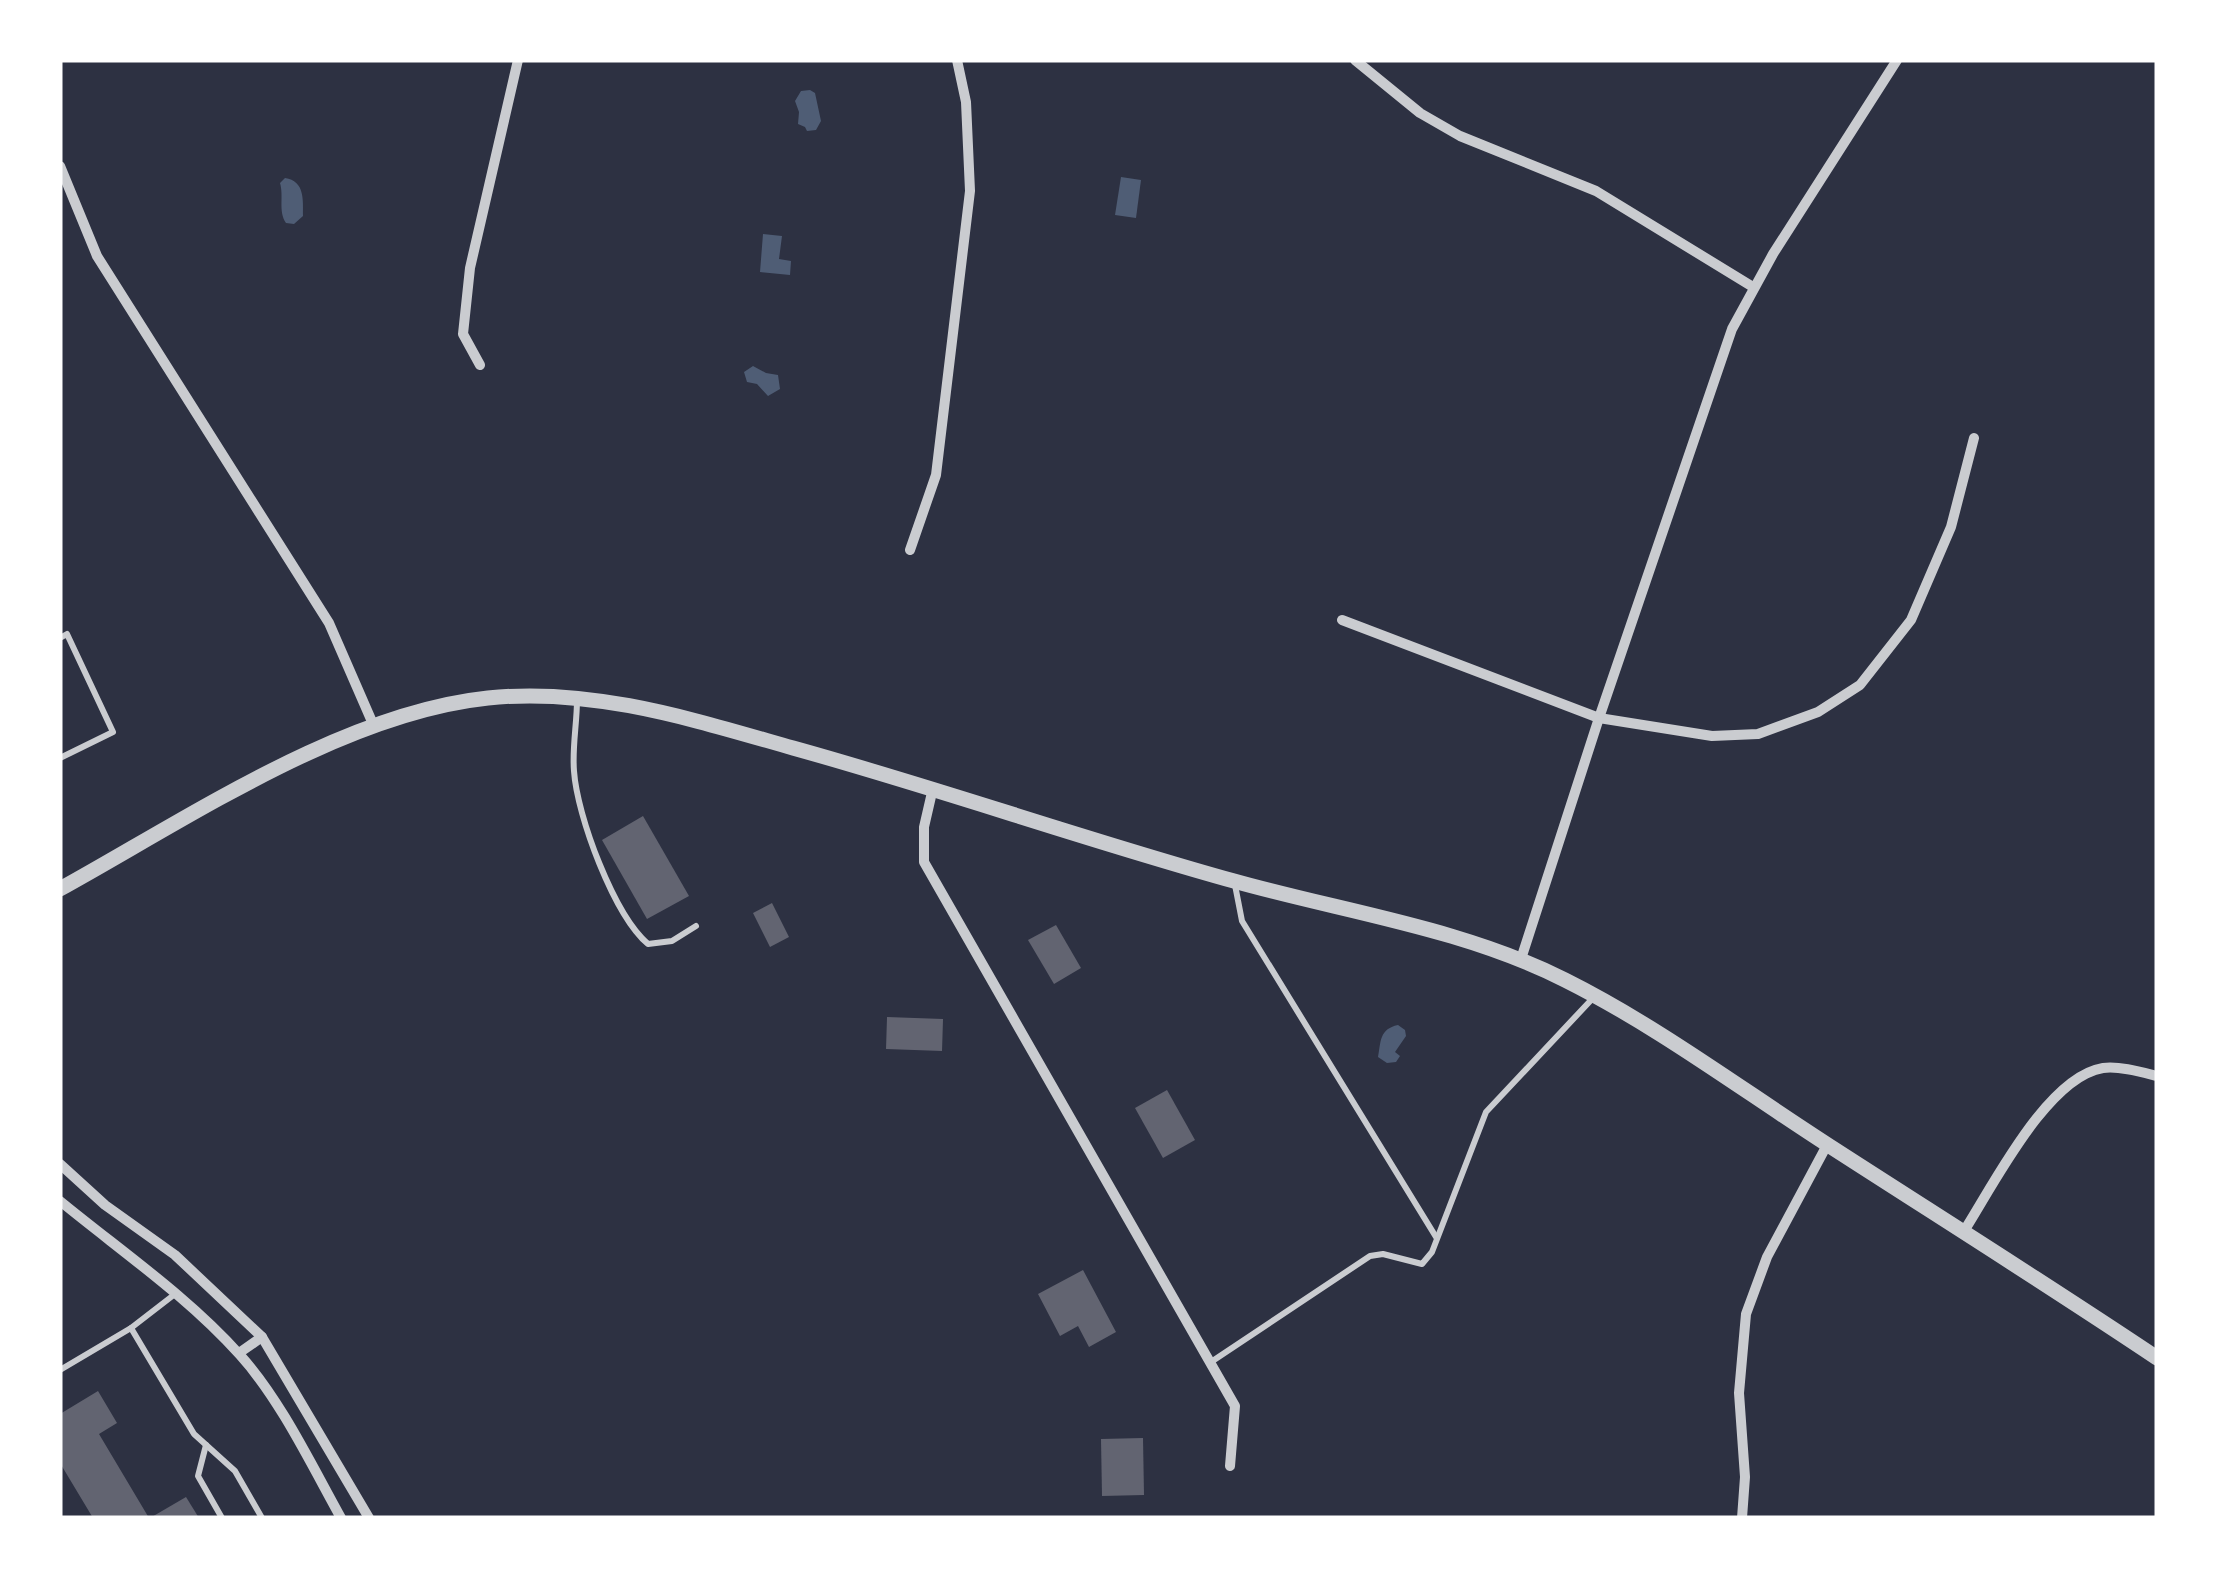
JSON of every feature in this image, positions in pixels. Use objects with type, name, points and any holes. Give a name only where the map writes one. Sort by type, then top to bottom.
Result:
[{"type":"street","points":[[480,365],[463,334],[470,268],[518,60]]},
{"type":"street","points":[[910,550],[936,475],[970,191],[966,102],[958,60]]},
{"type":"street","points":[[1355,60],[1420,113],[1460,136],[1596,191],[1753,288]]},
{"type":"street","points":[[1521,959],[1732,329],[1753,288],[1897,60]]},
{"type":"street","points":[[60,166],[98,256],[330,623],[374,724]]},
{"type":"street","points":[[1342,620],[1599,718],[1712,736],[1758,734],[1818,712],[1860,685],[1911,620],[1951,527],[1974,438]]},
{"type":"street","points":[[60,890],[277,770],[374,724],[447,704],[494,697],[577,699],[660,710],[933,788],[1234,882],[1521,959],[1595,996],[2157,1358]]},
{"type":"street","points":[[933,788],[924,827],[924,862],[1235,1406],[1230,1466]]},
{"type":"street","points":[[1964,1231],[2044,1106],[2069,1084],[2102,1068],[2157,1076]]},
{"type":"street","points":[[1742,1518],[1745,1477],[1740,1393],[1746,1314],[1767,1257],[1828,1145]]},
{"type":"street","points":[[60,1164],[105,1205],[175,1254],[262,1338],[369,1518]]},
{"type":"street","points":[[60,1200],[175,1294],[239,1353],[296,1436],[341,1518]]},
{"type":"street","points":[[90,1224],[105,1205]]},
{"type":"street","points":[[239,1353],[262,1338]]},
{"type":"lane","points":[[60,638],[67,634],[114,732],[60,758]]},
{"type":"lane","points":[[577,699],[574,772],[585,827],[628,919],[648,944],[672,941],[696,926]]},
{"type":"lane","points":[[1234,882],[1242,921],[1437,1238]]},
{"type":"lane","points":[[1210,1362],[1356,1263],[1383,1254],[1422,1264],[1437,1238],[1486,1112],[1595,996]]},
{"type":"lane","points":[[60,1370],[132,1328],[175,1294]]},
{"type":"lane","points":[[132,1328],[194,1434],[235,1471],[262,1518]]},
{"type":"lane","points":[[206,1445],[198,1476],[222,1518]]},
{"type":"water","points":[[801,91],[815,93],[821,121],[816,130],[807,131],[798,124],[795,101]]},
{"type":"water","points":[[1121,177],[1141,180],[1136,218],[1115,215]]},
{"type":"water","points":[[285,178],[296,183],[302,192],[303,216],[294,224],[286,223],[282,214],[280,183]]},
{"type":"water","points":[[763,234],[782,236],[779,259],[791,261],[790,275],[760,272]]},
{"type":"water","points":[[753,366],[778,375],[780,389],[768,396],[757,384],[747,382],[744,372]]},
{"type":"water","points":[[1398,1025],[1406,1036],[1395,1052],[1400,1056],[1396,1062],[1387,1063],[1378,1057],[1381,1041],[1387,1030]]},
{"type":"building","points":[[643,816],[689,896],[647,919],[602,840]]},
{"type":"building","points":[[772,903],[789,937],[770,947],[753,913]]},
{"type":"building","points":[[1056,925],[1081,968],[1054,984],[1028,940]]},
{"type":"building","points":[[887,1017],[943,1019],[942,1051],[886,1049]]},
{"type":"building","points":[[1167,1090],[1195,1140],[1163,1158],[1135,1108]]},
{"type":"building","points":[[1083,1270],[1116,1332],[1089,1347],[1078,1326],[1060,1336],[1038,1294]]},
{"type":"building","points":[[98,1391],[117,1423],[99,1434],[149,1518],[93,1518],[60,1463],[60,1414]]},
{"type":"building","points":[[1143,1438],[1144,1495],[1102,1496],[1101,1439]]},
{"type":"building","points":[[186,1497],[199,1518],[150,1518]]}]
